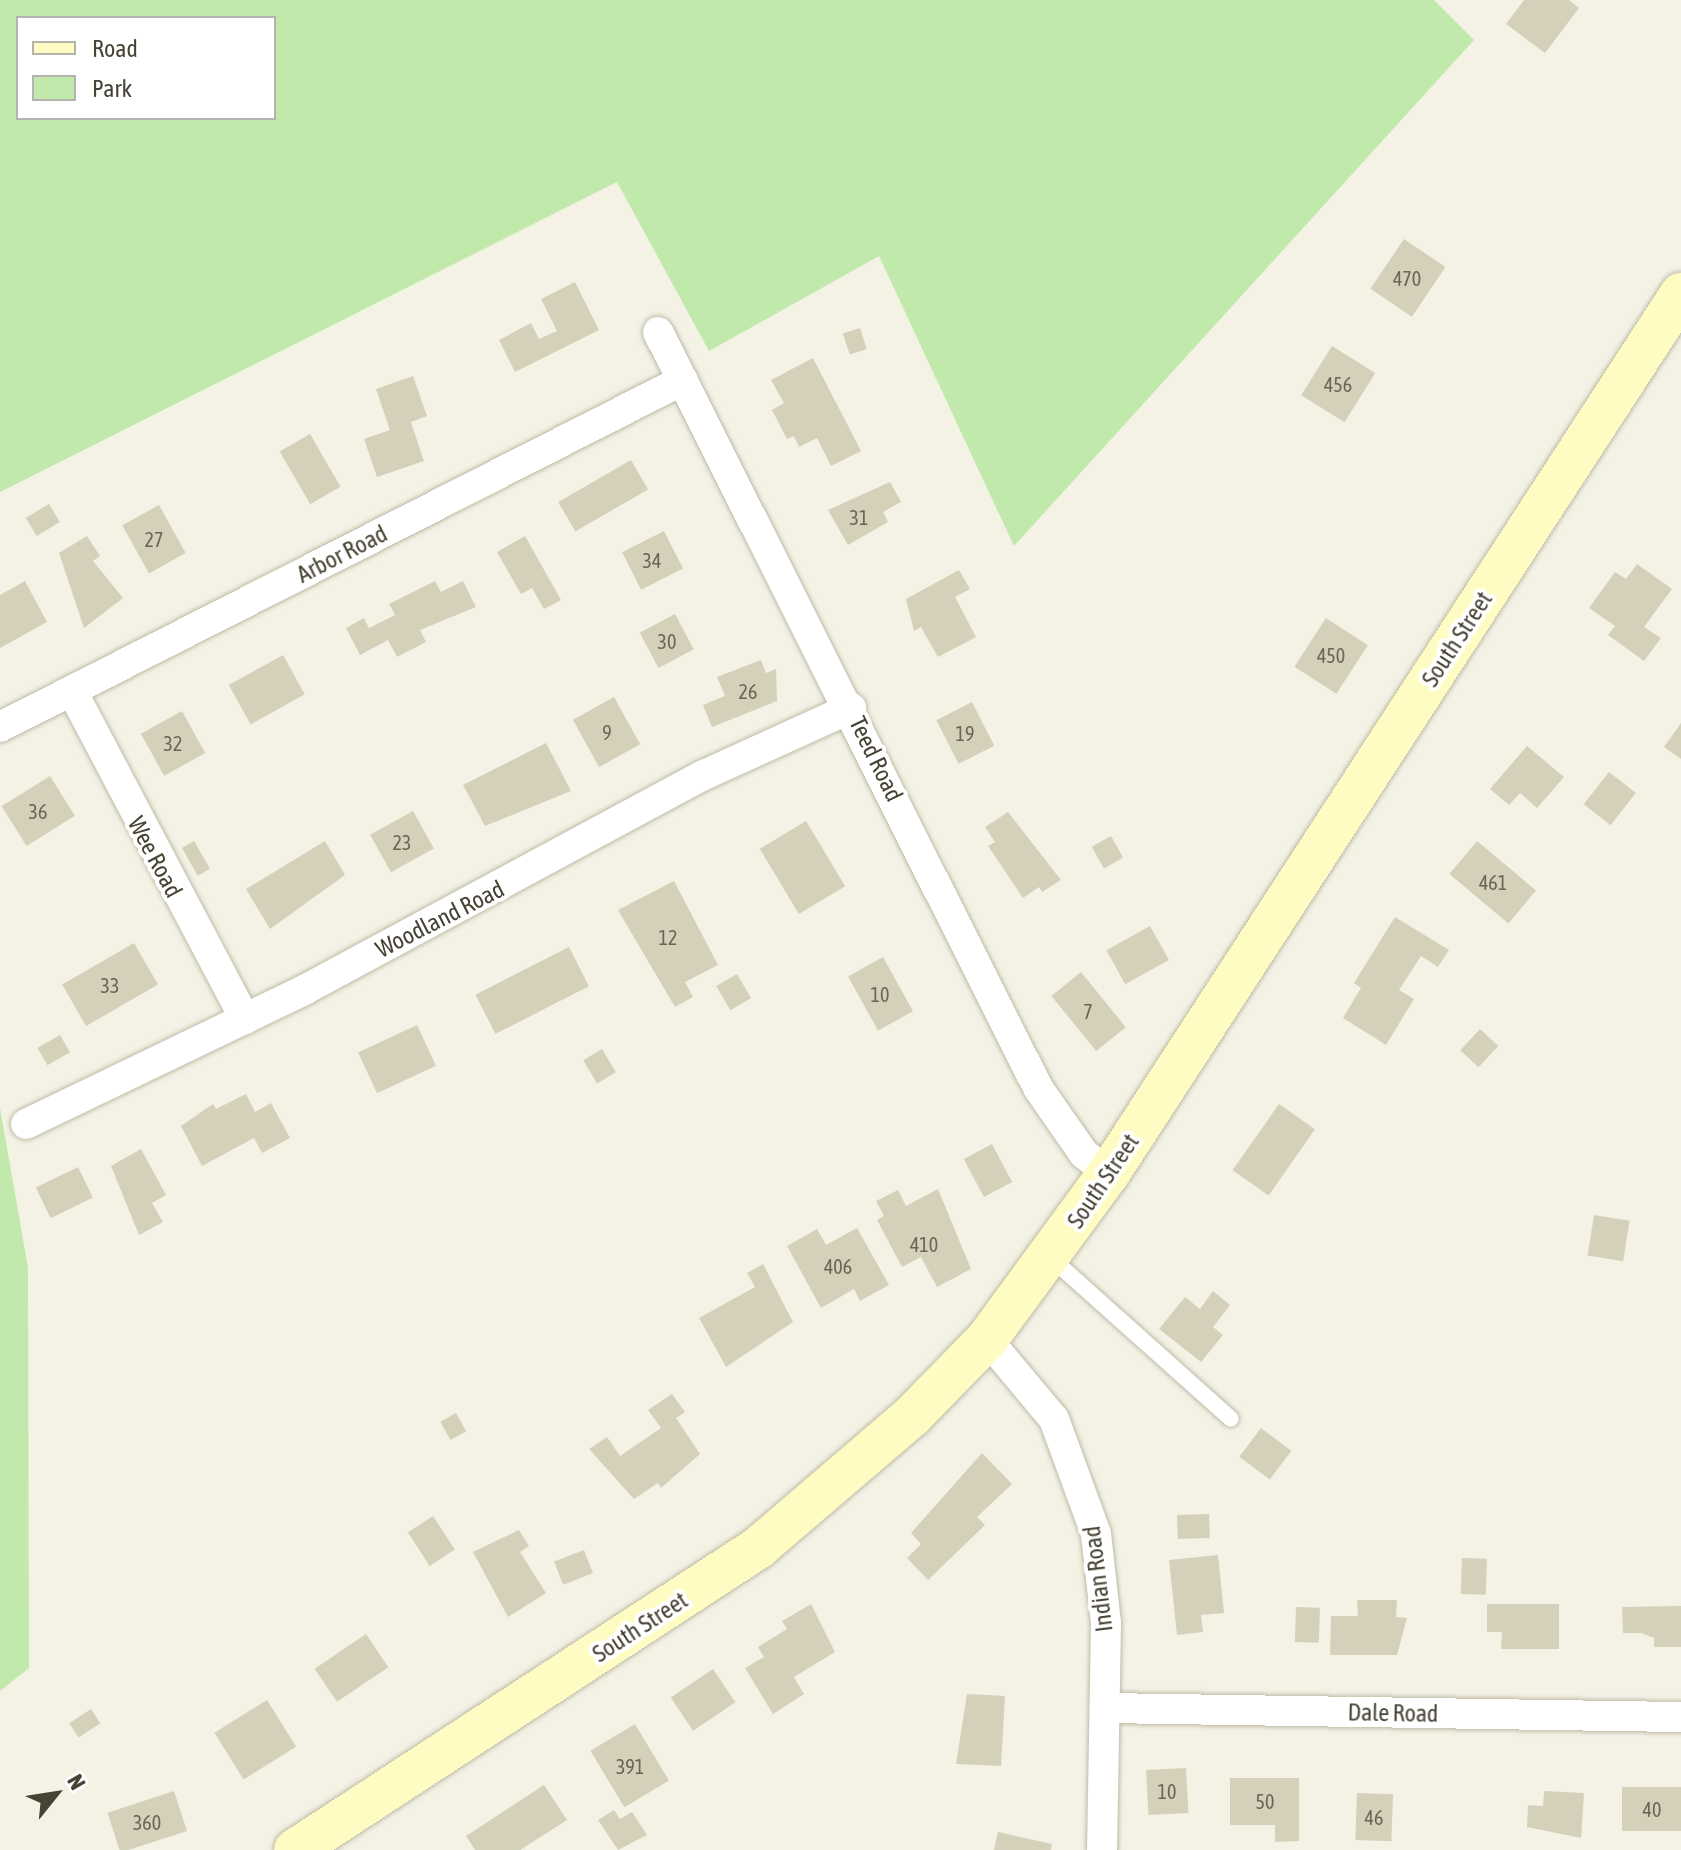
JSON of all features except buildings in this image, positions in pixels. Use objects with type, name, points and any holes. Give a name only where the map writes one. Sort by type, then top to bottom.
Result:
[{"type":"main road","name":"South Street","points":[[295,1850],[758,1548],[902,1425],[987,1339],[1051,1258],[1109,1173],[1681,294]]},
{"type":"street","name":"Teed Road","points":[[658,332],[851,708],[1038,1088],[1078,1146],[1109,1173]]},
{"type":"street","name":"Arbor Road","points":[[0,727],[683,380]]},
{"type":"street","name":"Wee Road","points":[[72,691],[245,1019]]},
{"type":"street","name":"Woodland Road","points":[[26,1124],[245,1019],[702,776],[851,708]]},
{"type":"street","name":"Indian Road","points":[[987,1339],[1054,1419],[1084,1491],[1104,1592],[1102,1850]]},
{"type":"street","name":"Dale Road","points":[[1105,1708],[1681,1717]]},
{"type":"lane","points":[[1051,1258],[1231,1419]]},
{"type":"green space","points":[[0,0],[1434,0],[1474,40],[1014,546],[879,256],[709,351],[617,182],[0,492]]},
{"type":"green space","points":[[0,1108],[28,1268],[29,1668],[0,1691]]}]
